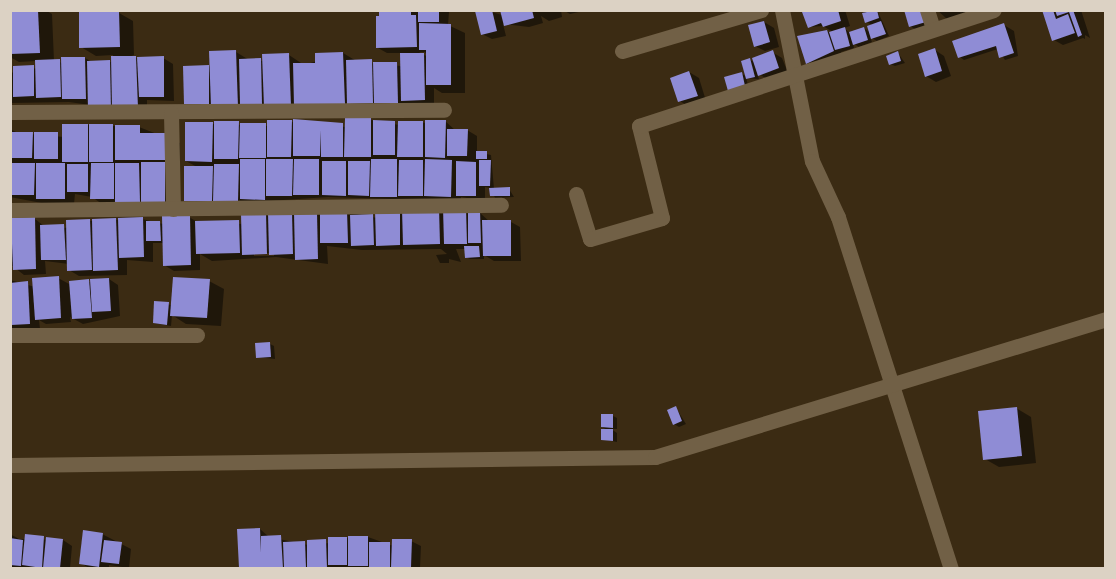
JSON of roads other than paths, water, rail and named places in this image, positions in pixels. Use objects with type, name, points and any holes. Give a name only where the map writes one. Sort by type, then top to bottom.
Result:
[{"type":"street","points":[[622,51],[761,10]]},
{"type":"street","points":[[782,10],[797,75],[812,161],[838,218],[951,568]]},
{"type":"street","points":[[927,10],[933,29]]},
{"type":"street","points":[[576,194],[590,239],[662,218],[639,126],[993,10]]},
{"type":"street","points":[[10,112],[444,110]]},
{"type":"street","points":[[171,113],[173,209]]},
{"type":"street","points":[[10,210],[501,205]]},
{"type":"street","points":[[10,465],[655,458],[1106,319]]},
{"type":"street","points":[[10,336],[196,334]]}]
